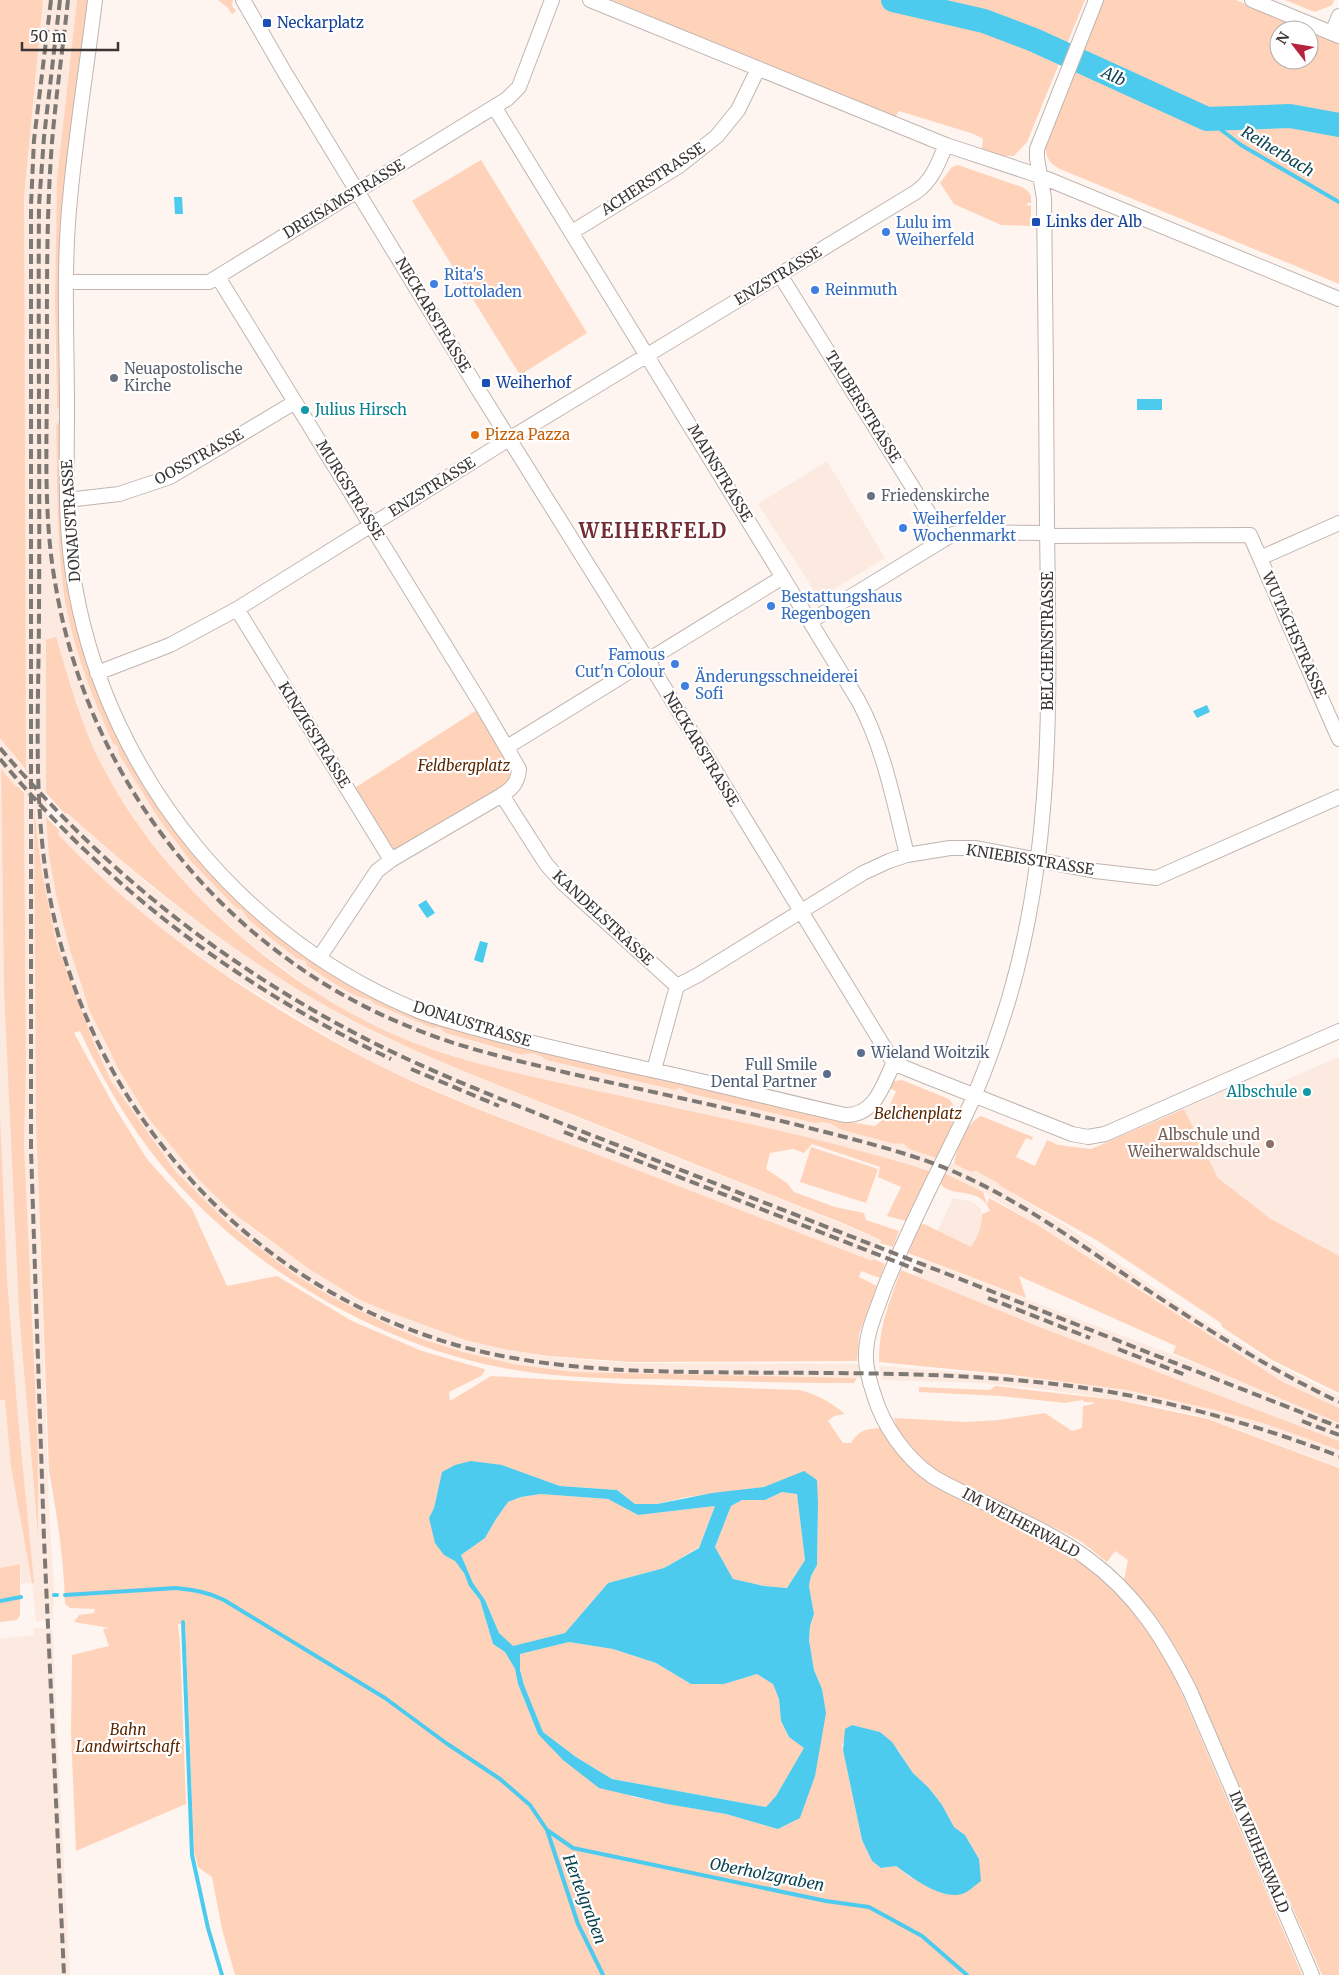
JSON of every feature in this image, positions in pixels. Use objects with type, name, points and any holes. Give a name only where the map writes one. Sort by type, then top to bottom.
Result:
[{"type":"street","name":"DONAUSTRASSE","points":[[95,0],[70,200],[67,282],[67,500],[73,578],[97,673],[116,719],[138,763],[157,794],[204,858],[255,909],[319,958],[379,992],[428,1014],[517,1039],[853,1116],[868,1110],[874,1103],[894,1062]]},
{"type":"street","name":"NECKARSTRASSE","points":[[243,0],[285,73],[509,439],[648,661],[894,1062]]},
{"type":"street","name":"DREISAMSTRASSE","points":[[67,282],[209,282],[507,100],[518,87],[552,0]]},
{"type":"street","points":[[590,0],[946,145],[1040,176],[1339,299]]},
{"type":"street","name":"BELCHENSTRASSE","points":[[974,1096],[996,1038],[1014,982],[1030,913],[1039,860],[1048,742],[1044,213],[1037,149],[1096,0]]},
{"type":"street","points":[[1252,0],[1336,35],[1339,16]]},
{"type":"street","name":"ACHERSTRASSE","points":[[572,232],[679,166],[717,136],[738,110],[758,69]]},
{"type":"street","name":"MAINSTRASSE","points":[[495,108],[811,621],[869,720],[881,754],[907,855]]},
{"type":"street","name":"ENZSTRASSE","points":[[97,673],[170,645],[237,609],[509,439],[922,188],[935,172],[946,145]]},
{"type":"street","name":"TAUBERSTRASSE","points":[[780,275],[945,539]]},
{"type":"street","name":"MURGSTRASSE","points":[[218,276],[507,747]]},
{"type":"street","name":"OOSSTRASSE","points":[[67,500],[119,494],[170,477],[295,402]]},
{"type":"street","points":[[1260,558],[1339,523]]},
{"type":"street","points":[[811,621],[953,534],[963,532],[1047,535]]},
{"type":"street","name":"WUTACHSTRASSE","points":[[1047,535],[1250,535],[1339,739]]},
{"type":"street","points":[[319,958],[377,871],[391,860],[511,789],[518,780],[518,769],[507,747],[783,577]]},
{"type":"street","name":"KINZIGSTRASSE","points":[[237,609],[391,860]]},
{"type":"street","name":"KANDELSTRASSE","points":[[502,795],[546,864],[563,883],[677,986]]},
{"type":"street","name":"KNIEBISSTRASSE","points":[[677,986],[863,873],[907,855],[950,848],[976,848],[1095,871],[1156,878],[1339,796]]},
{"type":"street","points":[[654,1070],[677,986]]},
{"type":"street","points":[[894,1062],[974,1096],[1072,1134],[1088,1137],[1105,1134],[1339,1031]]},
{"type":"street","name":"IM WEIHERWALD","points":[[974,1096],[909,1229],[872,1324],[866,1346],[866,1361],[879,1410],[896,1439],[925,1470],[942,1482],[1048,1534],[1088,1559],[1128,1595],[1150,1621],[1171,1653],[1190,1692],[1312,1975]]},
{"type":"shaded area","points":[[43,0],[77,0],[57,178],[55,359],[57,407],[60,412],[60,422],[56,427],[61,573],[65,597],[73,637],[120,756],[159,819],[190,860],[237,908],[241,909],[248,919],[306,961],[308,966],[362,998],[369,999],[474,1042],[522,1055],[528,1053],[542,1056],[546,1060],[675,1090],[680,1088],[688,1093],[815,1123],[821,1121],[835,1125],[839,1129],[895,1144],[904,1144],[909,1149],[936,1158],[929,1171],[832,1144],[535,1078],[470,1061],[403,1039],[360,1019],[318,994],[244,939],[207,905],[174,870],[140,827],[104,771],[84,726],[56,638],[46,640],[46,793],[49,856],[56,895],[79,980],[90,1012],[105,1044],[149,1118],[199,1180],[251,1228],[309,1269],[360,1300],[464,1340],[548,1357],[630,1363],[859,1364],[861,1378],[573,1372],[513,1364],[463,1352],[422,1339],[332,1297],[294,1274],[233,1228],[176,1172],[111,1081],[94,1043],[57,945],[42,873],[35,814],[38,1185],[49,1508],[54,1589],[53,1620],[36,1621],[32,1583],[21,1584],[20,1564],[0,1568],[0,738],[23,768],[18,774],[23,781],[16,787],[1,770],[4,992],[19,1313],[37,1525],[24,1145],[26,1069],[24,793],[26,722],[23,389],[24,197]]},
{"type":"shaded area","points":[[827,461],[885,558],[819,598],[758,504]]},
{"type":"shaded area","points":[[66,813],[150,886],[196,920],[314,999],[402,1044],[474,1076],[881,1240],[874,1259],[872,1262],[462,1102],[375,1064],[225,974],[161,928],[116,891],[78,856],[58,834],[65,826],[60,819]]},
{"type":"shaded area","name":"Albschule und Weiherwaldschule","points":[[1339,1057],[1339,1256],[1271,1219],[1218,1178],[1184,1109],[1231,1088],[1251,1095]]},
{"type":"shaded area","points":[[949,1162],[971,1172],[976,1171],[998,1183],[1066,1226],[1190,1313],[1275,1364],[1339,1396],[1339,1408],[1283,1382],[1036,1224],[983,1192],[944,1173]]},
{"type":"shaded area","points":[[953,1198],[973,1202],[981,1209],[982,1223],[971,1247],[937,1232]]},
{"type":"shaded area","points":[[921,1259],[1207,1368],[1339,1423],[1339,1441],[1041,1327],[914,1276]]},
{"type":"shaded area","points":[[879,1366],[1036,1378],[1127,1390],[1211,1409],[1266,1424],[1339,1450],[1339,1467],[1208,1418],[1155,1405],[1035,1388],[981,1383],[882,1380]]},
{"type":"shaded area","points":[[34,1628],[53,1630],[70,1975],[0,1975],[0,1639],[34,1635]]},
{"type":"green space","points":[[0,0],[43,0],[24,197],[26,770],[0,738]]},
{"type":"green space","name":"Belchenplatz","points":[[77,0],[88,0],[61,425],[87,658],[95,685],[132,764],[165,816],[230,892],[398,1006],[843,1121],[875,1126],[885,1117],[896,1091],[886,1087],[888,1082],[902,1080],[949,1099],[954,1106],[956,1116],[936,1158],[909,1149],[904,1144],[895,1144],[839,1129],[828,1123],[815,1123],[688,1093],[680,1088],[675,1090],[546,1060],[535,1054],[522,1055],[446,1033],[438,1027],[433,1028],[375,1004],[369,999],[354,995],[307,966],[306,961],[296,958],[248,919],[241,909],[237,909],[190,860],[159,819],[120,756],[98,707],[77,652],[61,573],[58,532],[56,426],[60,417],[57,407],[55,301],[57,178]]},
{"type":"green space","points":[[218,0],[233,0],[232,6],[236,11],[232,14]]},
{"type":"green space","points":[[612,0],[1085,0],[1027,142],[1014,156],[1002,156],[982,149],[983,139],[974,134],[899,111],[894,119]]},
{"type":"green space","points":[[1103,0],[1236,0],[1283,20],[1269,20],[1269,70],[1319,70],[1319,35],[1339,43],[1339,284],[1060,169],[1050,162],[1046,152],[1046,143]]},
{"type":"green space","points":[[1285,0],[1334,0],[1332,5],[1315,12]]},
{"type":"green space","points":[[481,160],[587,333],[520,375],[412,201]]},
{"type":"green space","points":[[958,165],[1027,190],[1031,197],[1031,203],[1027,203],[1028,206],[1031,205],[1031,226],[1001,225],[954,204],[940,183],[952,167]]},
{"type":"green space","points":[[56,637],[77,706],[90,739],[105,771],[130,813],[160,854],[194,892],[232,929],[272,962],[314,992],[358,1017],[402,1038],[449,1055],[521,1074],[720,1117],[846,1147],[929,1171],[906,1221],[887,1216],[901,1187],[878,1177],[880,1167],[812,1144],[804,1153],[793,1149],[770,1153],[766,1169],[787,1183],[794,1192],[835,1207],[864,1213],[866,1220],[899,1231],[893,1247],[880,1243],[881,1240],[840,1222],[412,1049],[314,999],[249,958],[217,935],[126,864],[67,813],[65,814],[46,793],[46,640]]},
{"type":"green space","name":"Feldbergplatz","points":[[477,710],[512,770],[509,780],[498,791],[394,853],[353,789]]},
{"type":"green space","points":[[1,769],[16,787],[18,786],[24,793],[26,1069],[24,1145],[38,1452],[38,1535],[19,1313],[4,992]]},
{"type":"green space","name":"Bahn Landwirtschaft","points":[[34,808],[42,873],[57,945],[94,1043],[111,1081],[176,1172],[233,1228],[294,1274],[332,1297],[422,1339],[463,1352],[513,1364],[573,1372],[857,1378],[854,1383],[819,1383],[551,1375],[468,1360],[376,1327],[331,1304],[288,1278],[248,1249],[211,1217],[177,1183],[149,1149],[111,1091],[80,1031],[74,1033],[114,1106],[147,1159],[192,1209],[227,1286],[277,1276],[352,1321],[422,1351],[484,1369],[485,1371],[481,1376],[449,1392],[450,1401],[491,1376],[628,1384],[800,1390],[824,1399],[845,1414],[834,1416],[828,1421],[843,1443],[851,1443],[863,1431],[880,1428],[903,1458],[931,1482],[1078,1559],[1122,1598],[1146,1628],[1168,1661],[1302,1975],[235,1975],[222,1929],[212,1877],[198,1867],[194,1852],[185,1621],[178,1625],[186,1804],[76,1851],[71,1733],[72,1655],[109,1646],[103,1629],[110,1628],[74,1622],[79,1615],[94,1613],[95,1609],[70,1608],[65,1604],[60,1538],[49,1471],[36,1120]],"holes":[[[502,1465],[560,1486],[617,1490],[635,1504],[657,1504],[687,1497],[764,1487],[781,1481],[818,1504],[817,1565],[811,1576],[809,1586],[814,1614],[810,1626],[809,1640],[814,1670],[822,1689],[800,1818],[778,1829],[726,1814],[633,1797],[538,1734],[518,1684],[515,1669],[505,1652],[493,1644],[480,1600],[469,1586],[464,1573],[429,1518],[434,1508],[442,1472]],[[852,1725],[880,1732],[898,1750],[913,1773],[929,1788],[942,1805],[954,1827],[965,1835],[979,1859],[911,1878],[896,1866],[881,1868],[872,1861],[862,1840],[842,1745]]]},
{"type":"green space","points":[[46,817],[60,831],[58,834],[91,868],[166,932],[289,1016],[374,1063],[485,1112],[872,1261],[874,1259],[885,1264],[880,1278],[861,1271],[859,1277],[877,1286],[859,1334],[857,1361],[630,1362],[548,1356],[504,1349],[465,1340],[389,1312],[360,1300],[309,1269],[233,1213],[199,1180],[149,1119],[119,1070],[90,1012],[70,950],[56,895],[49,856]]},
{"type":"green space","points":[[1184,1109],[1218,1178],[1271,1219],[1339,1256],[1339,1393],[1272,1360],[1222,1327],[1221,1323],[1098,1241],[976,1171],[971,1172],[954,1164],[966,1130],[981,1116],[1033,1137],[1032,1140],[1026,1138],[1016,1157],[1035,1166],[1047,1140],[1058,1145],[1091,1149]]},
{"type":"green space","points":[[0,1114],[7,1280],[34,1583],[32,1583],[11,1466],[5,1400],[0,1400]]},
{"type":"green space","points":[[811,1147],[878,1169],[866,1203],[800,1182]]},
{"type":"green space","points":[[944,1173],[983,1192],[987,1204],[989,1198],[1036,1224],[1283,1382],[1339,1408],[1339,1423],[1173,1353],[1176,1346],[1019,1276],[1026,1298],[908,1253],[920,1225],[924,1224],[971,1247],[979,1231],[982,1214],[990,1211],[985,1202],[979,1197],[944,1187],[939,1181]]},
{"type":"green space","points":[[901,1270],[1040,1327],[1339,1441],[1339,1450],[1266,1424],[1211,1409],[1127,1390],[1012,1375],[879,1362],[883,1326]]},
{"type":"green space","points":[[995,1386],[1118,1400],[1208,1419],[1339,1468],[1339,1975],[1322,1975],[1193,1680],[1158,1620],[1124,1580],[1128,1560],[1115,1551],[1107,1562],[1073,1537],[970,1490],[944,1475],[922,1458],[904,1439],[894,1418],[966,1422],[999,1420],[1045,1413],[1072,1431],[1082,1428],[1083,1406],[1093,1404],[1094,1402],[1084,1402],[1083,1400],[1065,1403],[1000,1396],[919,1392],[919,1387],[990,1390]]},
{"type":"green space","points":[[782,1492],[797,1493],[805,1560],[787,1588],[764,1586],[733,1579],[715,1547],[731,1506],[742,1500],[765,1500]]},
{"type":"green space","points":[[541,1494],[608,1499],[638,1515],[715,1506],[699,1547],[664,1568],[608,1583],[565,1633],[513,1647],[499,1633],[485,1600],[473,1583],[461,1555],[485,1538],[508,1502],[521,1497]]},
{"type":"green space","points":[[20,1564],[20,1615],[17,1620],[0,1622],[0,1568]]},
{"type":"green space","points":[[569,1642],[613,1649],[656,1663],[691,1684],[724,1684],[757,1674],[773,1684],[779,1699],[781,1721],[789,1737],[805,1748],[776,1796],[766,1807],[612,1779],[576,1757],[543,1732],[524,1685],[520,1670],[520,1654]]},
{"type":"water","points":[[174,197],[182,197],[183,214],[175,214]]},
{"type":"water","points":[[1137,399],[1162,399],[1162,410],[1137,410]]},
{"type":"water","points":[[1207,705],[1210,712],[1197,718],[1193,711]]},
{"type":"water","points":[[426,900],[435,913],[427,918],[418,905]]},
{"type":"water","points":[[480,941],[488,943],[483,963],[474,960]]},
{"type":"water","points":[[471,1461],[502,1465],[560,1486],[617,1490],[635,1504],[657,1504],[712,1493],[764,1487],[804,1471],[817,1480],[817,1565],[811,1576],[809,1586],[814,1614],[810,1626],[809,1640],[814,1670],[822,1689],[826,1713],[815,1776],[800,1818],[778,1829],[726,1814],[667,1804],[599,1788],[563,1760],[538,1734],[518,1684],[515,1669],[505,1652],[493,1644],[480,1600],[469,1586],[464,1573],[455,1561],[444,1555],[435,1543],[429,1518],[434,1508],[442,1472],[455,1465]],"holes":[[[782,1492],[797,1494],[805,1560],[787,1588],[764,1586],[733,1579],[715,1547],[731,1506],[742,1500],[765,1500]],[[541,1494],[608,1499],[638,1515],[715,1506],[699,1548],[664,1568],[608,1583],[565,1633],[513,1646],[499,1633],[485,1600],[473,1583],[461,1555],[485,1538],[508,1502],[521,1497]],[[569,1642],[613,1649],[656,1663],[691,1684],[724,1684],[757,1674],[773,1684],[779,1699],[781,1721],[789,1737],[804,1748],[776,1796],[766,1807],[612,1779],[576,1757],[543,1732],[524,1685],[520,1670],[520,1654]]]},
{"type":"water","points":[[852,1725],[880,1732],[892,1742],[913,1773],[929,1788],[942,1805],[954,1827],[965,1835],[979,1859],[981,1881],[970,1890],[962,1894],[946,1894],[928,1887],[896,1866],[881,1868],[872,1861],[862,1840],[843,1750],[845,1729]]},
{"type":"waterway","name":"Alb","points":[[893,0],[984,21],[1034,40],[1207,119],[1290,116],[1339,125]]},
{"type":"waterway","name":"Reiherbach","points":[[1207,119],[1241,145],[1339,202]]},
{"type":"waterway","name":"Hertelgraben","points":[[65,1595],[176,1588],[218,1597],[385,1698],[446,1743],[500,1779],[530,1805],[547,1830],[578,1924],[603,1975]]},
{"type":"waterway","points":[[0,1601],[21,1597]]},
{"type":"waterway","points":[[183,1622],[192,1855],[208,1928],[222,1975]]},
{"type":"waterway","name":"Oberholzgraben","points":[[547,1830],[573,1848],[826,1901],[869,1907],[922,1936],[967,1975]]},
{"type":"railway","points":[[51,0],[34,140],[31,205],[31,1150],[44,1539],[64,1975]]},
{"type":"railway","points":[[60,0],[44,137],[39,205],[38,753],[44,862],[50,898],[69,972],[97,1042],[134,1107],[179,1167],[232,1220],[290,1267],[355,1305],[425,1335],[473,1350],[522,1360],[623,1370],[933,1375],[1036,1382],[1113,1393],[1190,1409],[1265,1430],[1339,1456]]},
{"type":"railway","points":[[68,0],[55,107],[48,229],[46,478],[51,556],[72,655],[98,725],[132,790],[174,851],[224,905],[280,954],[342,994],[410,1027],[468,1047],[528,1063],[842,1136],[905,1154],[951,1170],[1035,1214],[1213,1332],[1262,1362],[1339,1402]]},
{"type":"railway","points":[[0,748],[81,835],[158,904],[241,965],[284,993],[374,1043],[442,1075],[558,1122],[1339,1427]]},
{"type":"railway","points":[[0,759],[41,806],[85,850],[131,892],[179,931],[229,967],[282,1001],[335,1031],[391,1059]]},
{"type":"railway","points":[[411,1069],[499,1106]]},
{"type":"railway","points":[[564,1132],[925,1273]]},
{"type":"railway","points":[[988,1298],[1090,1338]]},
{"type":"railway","points":[[1118,1349],[1188,1376]]},
{"type":"railway","points":[[1302,1421],[1339,1435]]},
{"type":"place","name":"Neckarplatz","points":[[267,23]]},
{"type":"place","name":"Links der Alb","points":[[1036,222]]},
{"type":"place","name":"Lulu im Weiherfeld","points":[[886,232]]},
{"type":"place","name":"Rita's Lottoladen","points":[[434,284]]},
{"type":"place","name":"Reinmuth","points":[[815,290]]},
{"type":"place","name":"Neuapostolische Kirche","points":[[114,378]]},
{"type":"place","name":"Weiherhof","points":[[486,383]]},
{"type":"place","name":"Julius Hirsch","points":[[305,410]]},
{"type":"place","name":"Pizza Pazza","points":[[475,435]]},
{"type":"place","name":"Friedenskirche","points":[[871,496]]},
{"type":"place","name":"Weiherfelder Wochenmarkt","points":[[903,528]]},
{"type":"place","name":"Bestattungshaus Regenbogen","points":[[771,606]]},
{"type":"place","name":"Famous Cut'n Colour","points":[[675,664]]},
{"type":"place","name":"Änderungsschneiderei Sofi","points":[[685,686]]},
{"type":"place","name":"Wieland Woitzik","points":[[861,1053]]},
{"type":"place","name":"Full Smile Dental Partner","points":[[827,1074]]},
{"type":"place","name":"Albschule","points":[[1307,1092]]},
{"type":"place","name":"Albschule und Weiherwaldschule","points":[[1270,1144]]},
{"type":"district","name":"WEIHERFELD","points":[[653,531]]}]
